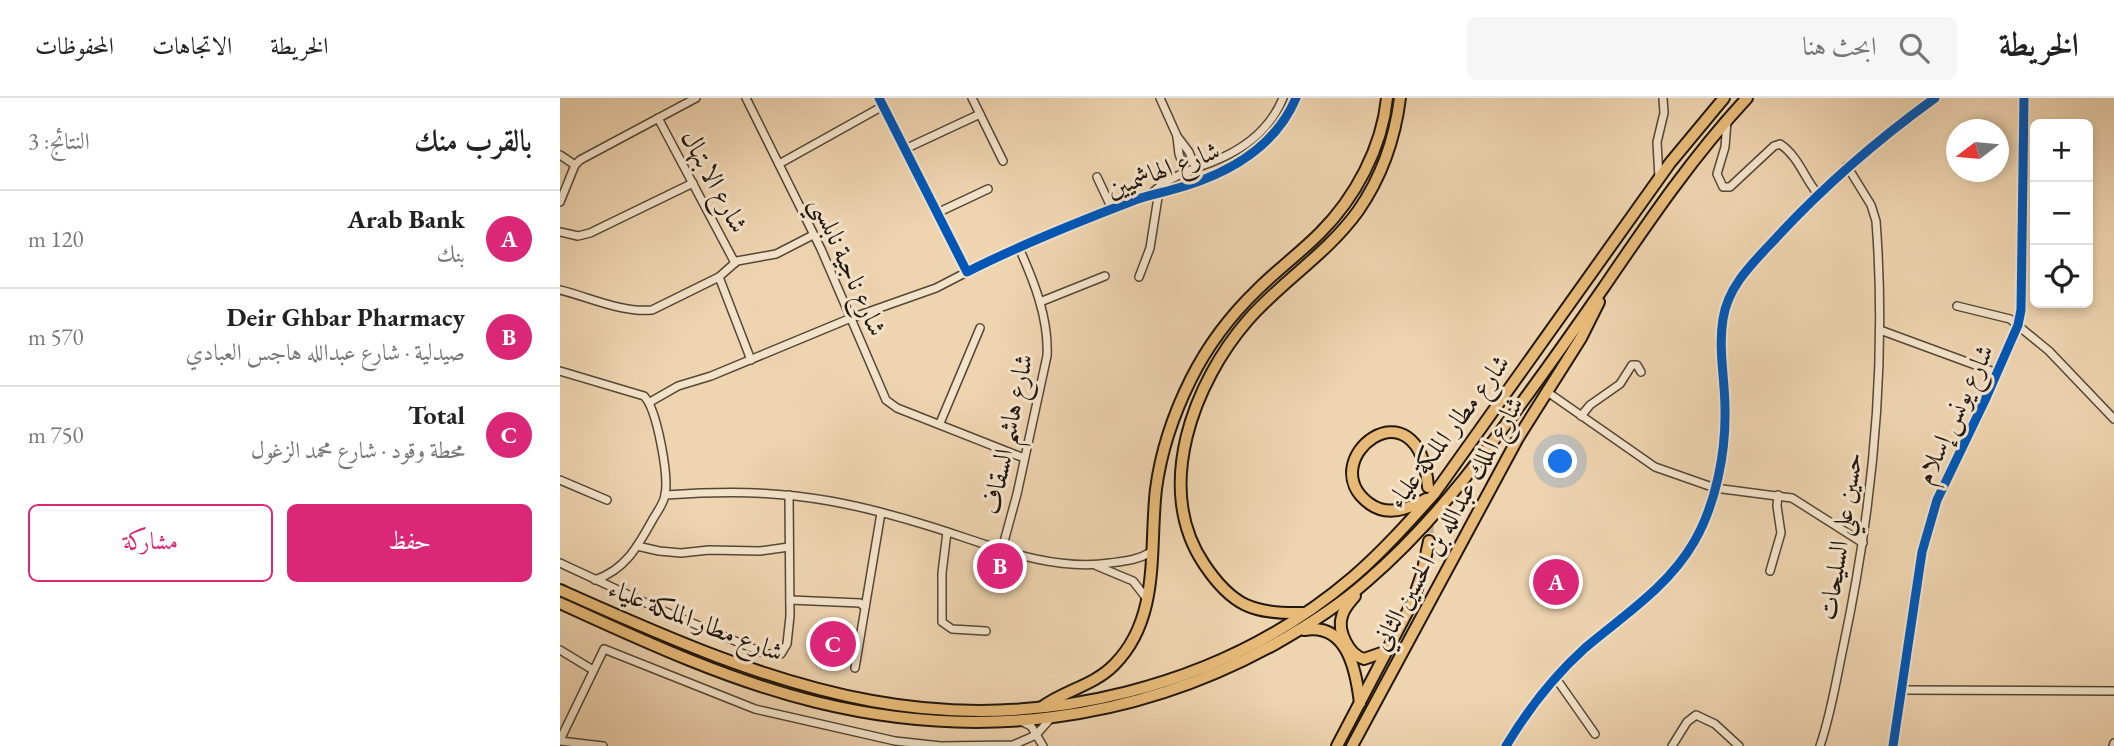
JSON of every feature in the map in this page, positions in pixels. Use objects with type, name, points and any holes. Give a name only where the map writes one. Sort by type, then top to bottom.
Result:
[{"type":"highway","points":[[1041,707],[1057,697],[1086,686],[1114,665],[1136,636],[1145,616],[1148,600],[1156,491],[1165,446],[1179,406],[1198,368],[1232,316],[1319,234],[1345,204],[1373,151],[1387,98]]},
{"type":"highway","points":[[1302,613],[1274,614],[1252,609],[1235,599],[1216,581],[1202,561],[1188,531],[1182,492],[1188,431],[1201,394],[1232,340],[1261,306],[1317,256],[1353,217],[1371,190],[1387,156],[1401,98]]},
{"type":"highway","name":"شارع مطار الملكة علياء","points":[[560,590],[704,653],[844,696],[895,705],[967,711],[1041,707],[1106,698],[1174,678],[1243,648],[1302,613],[1352,578],[1399,533],[1672,160],[1724,98]]},
{"type":"highway","name":"شارع مطار الملكة علياء","points":[[560,603],[688,661],[814,701],[857,711],[921,720],[965,723],[1051,718],[1120,705],[1182,687],[1231,667],[1298,631],[1367,582],[1423,526],[1506,424],[1660,204],[1747,98]]},
{"type":"highway","points":[[1345,204],[1353,217]]},
{"type":"highway","name":"شارع الملك عبدالله بن الحسين الثاني","points":[[1352,746],[1476,514],[1546,391],[1581,338],[1597,308],[1604,286]]},
{"type":"highway","points":[[1395,433],[1408,438],[1424,458],[1431,491],[1402,509],[1390,511],[1374,507],[1361,496],[1354,480],[1354,463],[1358,451],[1363,444],[1377,435],[1395,433]]},
{"type":"highway","name":"شارع الملك عبدالله بن الحسين الثاني","points":[[1337,746],[1416,593],[1429,541]]},
{"type":"highway","points":[[1367,582],[1344,610],[1340,620],[1342,631],[1351,650],[1359,657],[1371,658],[1387,651]]},
{"type":"highway","points":[[1298,631],[1322,629],[1336,637],[1355,671],[1360,703]]},
{"type":"street","points":[[560,202],[575,165],[586,155],[696,98]]},
{"type":"street","name":"شارع ناجية نابلسي","points":[[746,98],[813,235],[886,400],[897,408],[1024,458]]},
{"type":"street","points":[[972,98],[1003,161]]},
{"type":"street","points":[[1160,98],[1177,136],[1189,184]]},
{"type":"street","name":"شارع الهاشميين","points":[[1157,191],[1185,172],[1231,154],[1252,140],[1270,122],[1283,98]]},
{"type":"street","name":"شارع الهاشميين","points":[[1019,247],[1157,191],[1189,184],[1239,163],[1262,147],[1283,124],[1296,98]]},
{"type":"street","points":[[1659,178],[1657,142],[1664,113],[1664,98]]},
{"type":"street","points":[[1506,746],[1531,706],[1555,677],[1585,648],[1644,600],[1675,569],[1701,529],[1715,488],[1725,412],[1722,322],[1727,302],[1737,282],[1817,194],[1847,166],[1935,98]]},
{"type":"street","name":"شارع يونس إسلام","points":[[1893,746],[1928,527],[1945,481],[2018,325],[2023,293],[2024,98]]},
{"type":"street","points":[[779,164],[881,102],[967,272]]},
{"type":"street","points":[[905,149],[981,114]]},
{"type":"street","name":"شارع الابتهال","points":[[658,118],[734,263]]},
{"type":"street","points":[[1727,121],[1726,142],[1717,174],[1723,187],[1730,187],[1774,146],[1780,144],[1795,157],[1817,194]]},
{"type":"street","points":[[1714,135],[1719,135],[1726,142]]},
{"type":"street","points":[[1177,136],[1189,152],[1200,179]]},
{"type":"street","points":[[560,155],[575,165]]},
{"type":"street","points":[[1657,160],[1672,160]]},
{"type":"street","name":"حسين علي السليحات","points":[[1820,746],[1832,703],[1863,544],[1877,424],[1880,330],[1876,221],[1871,205],[1847,166]]},
{"type":"street","points":[[1097,177],[1112,209]]},
{"type":"street","points":[[560,232],[578,236],[590,233],[693,183]]},
{"type":"street","points":[[937,213],[988,189]]},
{"type":"street","points":[[1139,277],[1150,248],[1157,191]]},
{"type":"street","points":[[560,290],[642,311],[662,306],[719,277],[734,263],[781,252],[813,235]]},
{"type":"street","points":[[650,402],[678,386],[711,376],[851,318],[925,293],[1019,247]]},
{"type":"street","name":"شارع هاشم السقاف","points":[[1002,549],[1047,356],[1047,333],[1040,302],[1019,247]]},
{"type":"street","points":[[1040,302],[1105,276]]},
{"type":"street","points":[[719,277],[751,360]]},
{"type":"street","points":[[1957,306],[2003,316],[2018,325],[2057,359],[2114,419]]},
{"type":"street","points":[[940,423],[980,328]]},
{"type":"street","points":[[1880,330],[1997,373]]},
{"type":"street","points":[[1581,416],[1590,405],[1620,384],[1632,365],[1637,365],[1641,372]]},
{"type":"street","points":[[560,371],[644,396],[650,402],[659,433],[665,495],[626,563],[595,580]]},
{"type":"street","points":[[1546,391],[1652,465],[1715,488],[1778,495],[1797,501],[1863,544]]},
{"type":"street","points":[[560,480],[607,499]]},
{"type":"street","points":[[665,495],[726,491],[789,495],[881,513],[1048,562],[1097,566],[1131,561],[1151,552]]},
{"type":"street","points":[[560,563],[770,655],[781,654],[786,648],[790,600],[789,495]]},
{"type":"street","points":[[1770,571],[1781,533],[1778,495]]},
{"type":"street","points":[[855,668],[881,513]]},
{"type":"street","points":[[947,532],[942,573],[942,622],[953,629],[986,631]]},
{"type":"street","points":[[637,546],[681,553],[709,550],[760,551],[789,547]]},
{"type":"street","points":[[1097,566],[1133,581],[1148,600]]},
{"type":"street","points":[[790,600],[860,603],[865,607]]},
{"type":"street","points":[[603,746],[560,740],[604,649],[755,709],[895,741],[941,746],[1021,743],[1036,735],[1051,718]]},
{"type":"street","points":[[560,650],[593,670]]},
{"type":"street","points":[[1555,677],[1595,734]]},
{"type":"street","points":[[1902,690],[2114,691]]},
{"type":"street","points":[[1672,746],[1687,722],[1696,715],[1714,724],[1739,746]]},
{"type":"street","points":[[1020,721],[1031,726],[1043,746]]},
{"type":"tunnel","points":[[1428,493],[1429,541]]},
{"type":"cycle path","points":[[879,98],[967,272],[1089,218],[1140,198],[1191,184],[1228,168],[1261,146],[1275,132],[1296,98]]},
{"type":"cycle path","points":[[1506,746],[1532,706],[1552,682],[1585,648],[1658,587],[1683,558],[1702,527],[1714,495],[1724,443],[1722,330],[1726,307],[1736,285],[1795,218],[1833,181],[1935,98]]},
{"type":"cycle path","points":[[1893,746],[1922,552],[1937,500],[2018,325],[2021,310],[2024,98]]},
{"type":"place","name":"Deir Ghbar Pharmacy","points":[[1000,566]]},
{"type":"place","name":"Arab Bank","points":[[1556,582]]},
{"type":"place","name":"Total","points":[[833,644]]}]
